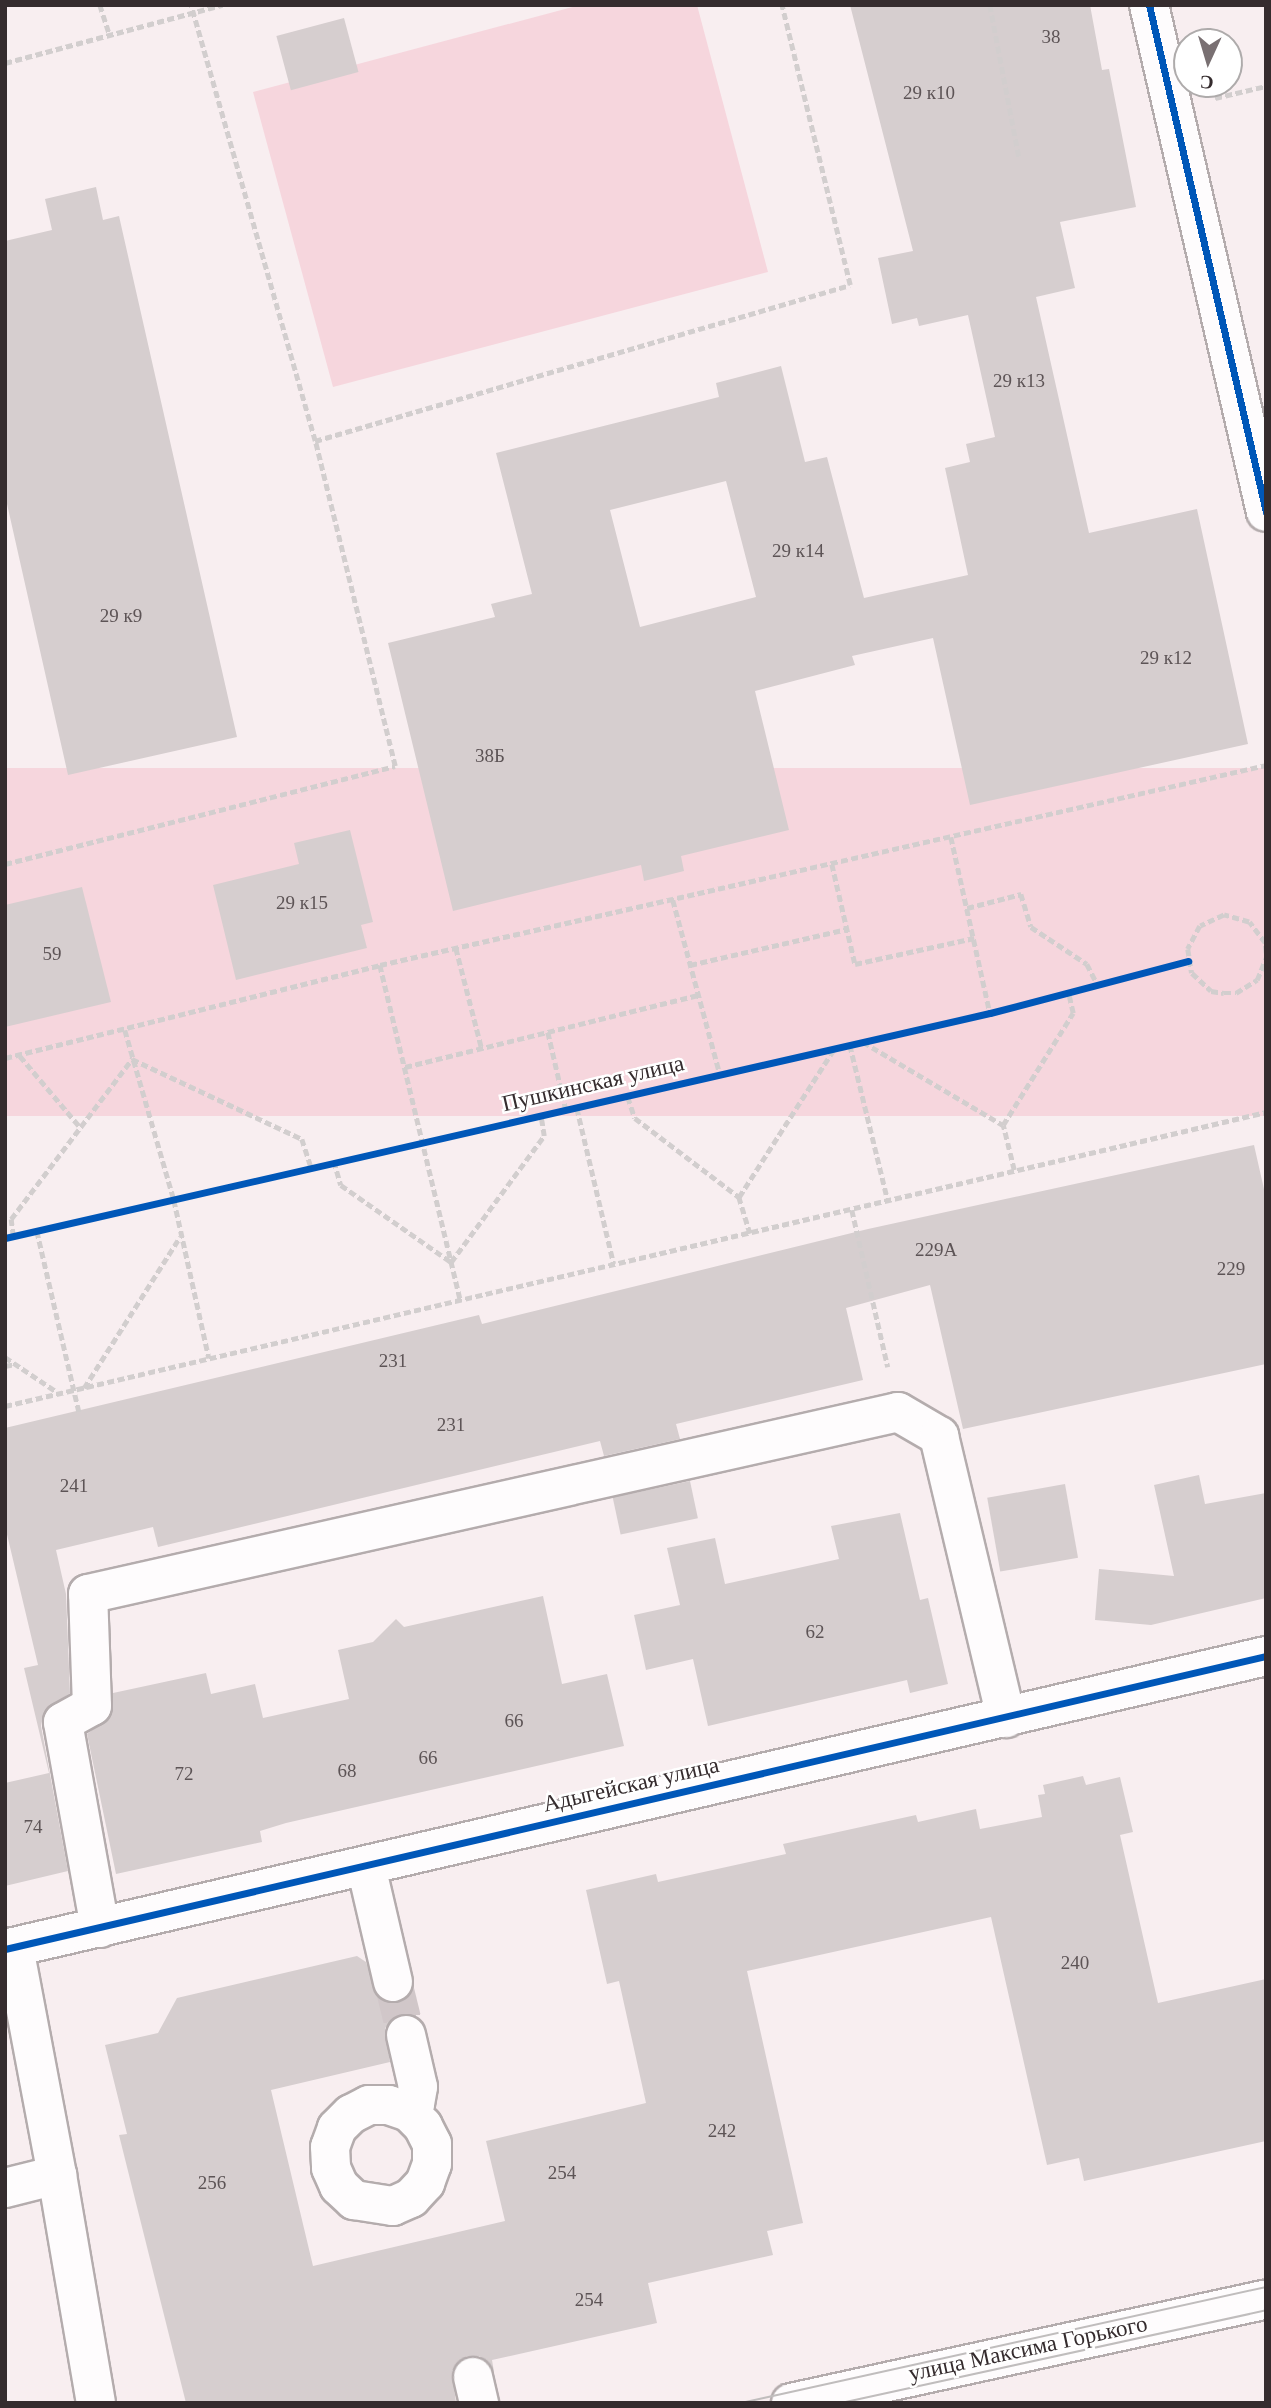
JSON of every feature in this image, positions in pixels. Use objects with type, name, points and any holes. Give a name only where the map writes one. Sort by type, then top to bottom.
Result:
[{"type":"street","points":[[1149,5],[1266,512]]},
{"type":"street","points":[[100,1928],[63,1723],[92,1706],[88,1594],[898,1412],[939,1436],[1006,1718]]},
{"type":"street","name":"Адыгейская улица","points":[[10,1948],[1266,1656]]},
{"type":"street","points":[[366,1866],[393,1982]]},
{"type":"street","points":[[10,1948],[57,2175],[96,2403]]},
{"type":"street","points":[[406,2035],[418,2087],[409,2112]]},
{"type":"street","points":[[5,2188],[57,2175]]},
{"type":"street","name":"улица Максима Горького","points":[[790,2403],[1266,2298]]},
{"type":"path","points":[[100,5],[110,35]]},
{"type":"path","points":[[5,864],[395,766],[315,440],[191,5]]},
{"type":"path","points":[[5,63],[222,5]]},
{"type":"path","points":[[315,440],[850,285],[782,5]]},
{"type":"path","points":[[990,5],[1018,157]]},
{"type":"path","points":[[5,1058],[380,965],[1266,765]]},
{"type":"path","points":[[951,837],[990,1013]]},
{"type":"path","points":[[832,864],[855,964],[974,938]]},
{"type":"path","points":[[967,908],[1021,894],[1031,928],[1087,964],[1097,984]]},
{"type":"path","points":[[673,900],[720,1074]]},
{"type":"path","points":[[1224,915],[1249,922],[1265,943],[1266,955],[1257,980],[1236,993],[1224,993],[1200,983],[1188,961],[1192,936],[1211,918],[1224,915]]},
{"type":"path","points":[[690,965],[847,929]]},
{"type":"path","points":[[457,948],[482,1048]]},
{"type":"path","points":[[380,965],[460,1299]]},
{"type":"path","points":[[1003,1125],[1073,1013],[1068,991]]},
{"type":"path","points":[[405,1067],[698,995]]},
{"type":"path","points":[[125,1030],[174,1200],[209,1358]]},
{"type":"path","points":[[548,1032],[566,1110]]},
{"type":"path","points":[[863,1042],[1003,1125],[1014,1170]]},
{"type":"path","points":[[850,1045],[888,1201]]},
{"type":"path","points":[[739,1197],[834,1049]]},
{"type":"path","points":[[19,1055],[80,1127]]},
{"type":"path","points":[[13,1236],[10,1219],[132,1059]]},
{"type":"path","points":[[132,1059],[302,1139],[311,1166]]},
{"type":"path","points":[[628,1097],[635,1118],[739,1197],[750,1233]]},
{"type":"path","points":[[576,1108],[614,1264]]},
{"type":"path","points":[[5,1406],[1266,1112]]},
{"type":"path","points":[[451,1262],[544,1136],[541,1117]]},
{"type":"path","points":[[334,1161],[341,1185],[451,1262]]},
{"type":"path","points":[[852,1210],[898,1412]]},
{"type":"path","points":[[37,1231],[70,1390],[79,1412]]},
{"type":"path","points":[[84,1388],[180,1236]]},
{"type":"path","points":[[5,1357],[58,1393]]},
{"type":"path","points":[[5,1366],[15,1364]]},
{"type":"shaded area","points":[[580,5],[697,5],[768,272],[333,387],[253,92]]},
{"type":"shaded area","points":[[5,768],[1266,768],[1266,1116],[5,1116]]},
{"type":"building","points":[[850,5],[1090,5],[1102,70],[1109,69],[1136,207],[1060,222],[1075,288],[1036,297],[1089,533],[1197,509],[1248,744],[970,805],[933,638],[852,656],[855,665],[755,691],[789,830],[681,856],[684,871],[644,881],[641,865],[453,911],[388,643],[495,617],[491,604],[532,594],[496,453],[719,397],[716,383],[781,366],[805,462],[827,457],[864,598],[968,575],[945,468],[970,462],[966,444],[995,437],[968,315],[919,326],[917,318],[892,324],[878,258],[913,251]],"holes":[[[726,481],[756,597],[640,627],[610,510]]]},
{"type":"building","points":[[344,18],[358,72],[291,90],[276,36]]},
{"type":"building","points":[[96,187],[103,220],[119,216],[237,737],[68,775],[5,495],[5,241],[52,230],[45,199]]},
{"type":"building","points":[[350,830],[373,922],[361,925],[367,948],[236,980],[213,885],[299,864],[294,843]]},
{"type":"building","points":[[82,887],[111,1002],[5,1027],[5,905]]},
{"type":"building","points":[[1254,1145],[1266,1198],[1266,1364],[963,1429],[930,1285],[846,1308],[863,1380],[676,1424],[680,1439],[604,1456],[600,1441],[158,1547],[153,1527],[56,1550],[66,1594],[70,1693],[44,1712],[41,1726],[68,1871],[5,1886],[5,1783],[49,1773],[24,1668],[38,1665],[5,1526],[5,1428],[479,1315],[482,1324],[868,1229]]},
{"type":"building","points":[[1199,1475],[1205,1504],[1266,1493],[1266,1598],[1151,1625],[1095,1620],[1099,1569],[1174,1576],[1154,1485]]},
{"type":"building","points":[[690,1481],[698,1518],[621,1535],[613,1497]]},
{"type":"building","points":[[1065,1484],[1078,1558],[1000,1572],[987,1498]]},
{"type":"building","points":[[900,1513],[920,1600],[928,1598],[948,1684],[910,1693],[907,1680],[708,1726],[693,1659],[646,1670],[634,1615],[680,1605],[667,1548],[715,1538],[725,1584],[839,1559],[831,1526]]},
{"type":"building","points":[[543,1596],[562,1684],[607,1674],[624,1746],[286,1823],[260,1831],[262,1842],[116,1874],[87,1734],[111,1717],[113,1693],[206,1673],[211,1694],[255,1684],[263,1718],[349,1699],[338,1650],[373,1642],[396,1619],[404,1627]]},
{"type":"building","points":[[1083,1776],[1086,1785],[1120,1777],[1133,1832],[1120,1835],[1158,2003],[1266,1979],[1266,2141],[1084,2181],[1079,2158],[1047,2165],[991,1917],[747,1971],[803,2223],[767,2231],[773,2255],[648,2283],[657,2323],[492,2360],[494,2372],[480,2356],[467,2356],[452,2371],[456,2403],[186,2403],[119,2135],[127,2134],[105,2045],[158,2033],[177,1998],[357,1956],[366,1962],[378,1997],[397,2003],[410,1994],[416,2016],[400,2014],[385,2028],[390,2062],[271,2090],[313,2266],[505,2221],[486,2141],[646,2103],[619,1981],[607,1984],[586,1890],[656,1874],[658,1882],[786,1854],[783,1844],[916,1815],[918,1822],[976,1809],[980,1829],[1042,1817],[1038,1795],[1045,1794],[1043,1785]]},
{"type":"tunnel","points":[[393,1982],[406,2035]]},
{"type":"tram line","points":[[741,2403],[1266,2287]]},
{"type":"tram line","points":[[841,2403],[1266,2310]]},
{"type":"cycle path","points":[[1149,5],[1266,512]]},
{"type":"cycle path","name":"Пушкинская улица","points":[[5,1238],[990,1013],[1188,961]]},
{"type":"cycle path","points":[[5,1949],[1266,1656]]}]
